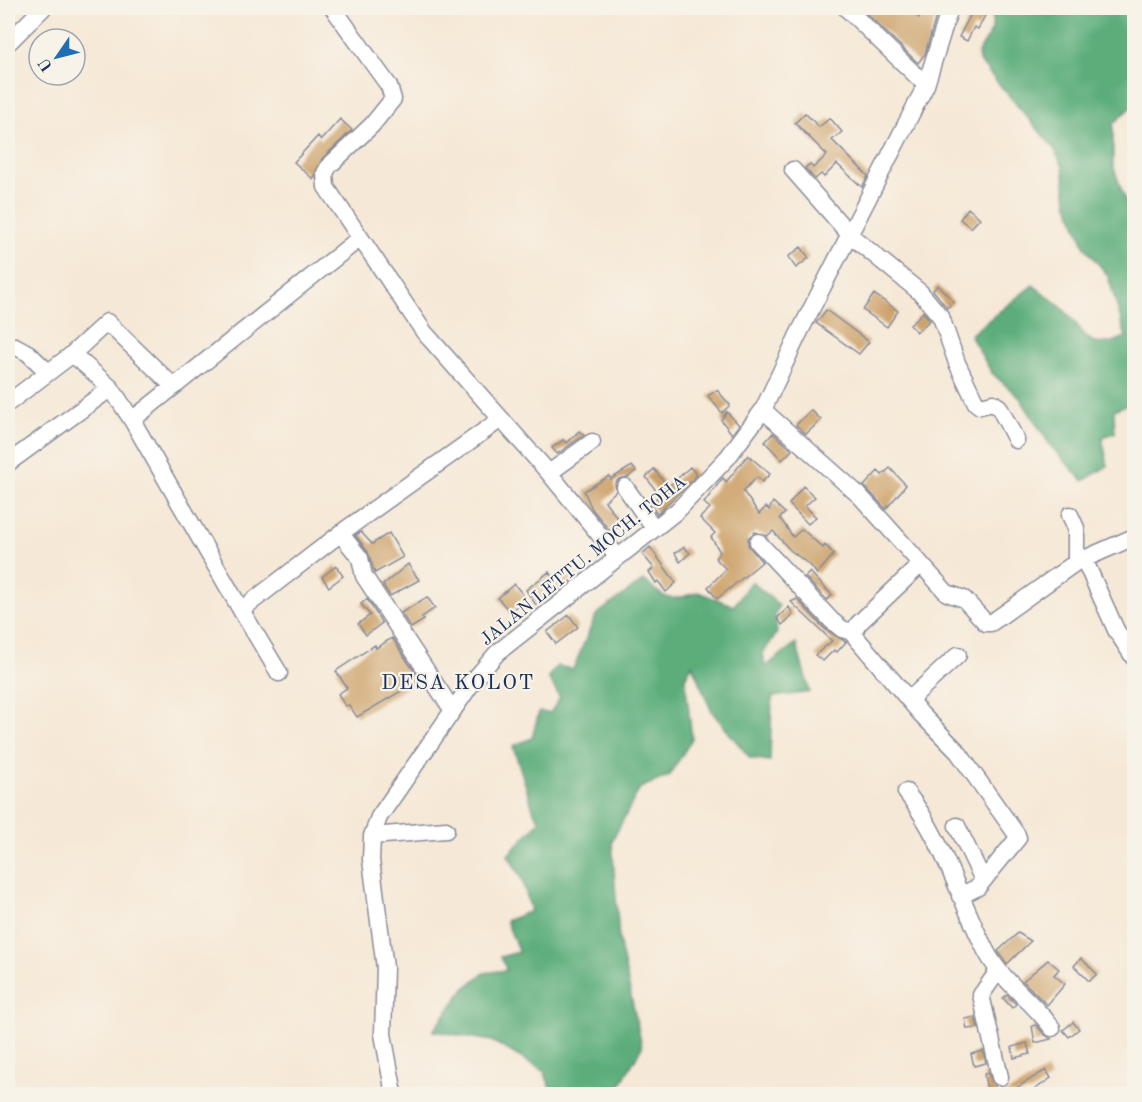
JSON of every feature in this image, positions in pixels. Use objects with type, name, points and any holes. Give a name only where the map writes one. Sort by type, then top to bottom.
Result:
[{"type":"street","points":[[8,43],[43,8]]},
{"type":"street","points":[[333,8],[392,91],[393,99],[387,109],[326,173],[326,187],[424,332],[549,473],[617,556]]},
{"type":"street","points":[[846,8],[926,85]]},
{"type":"street","name":"JALAN LETTU. MOCH. TOHA","points":[[394,1095],[383,1034],[385,968],[383,936],[372,878],[372,836],[386,804],[497,653],[702,487],[763,410],[798,335],[926,85],[950,8]]},
{"type":"street","points":[[793,170],[850,235],[921,293],[941,316],[957,363],[976,403],[980,406],[993,403],[999,407],[1016,440]]},
{"type":"street","points":[[132,420],[360,238]]},
{"type":"street","points":[[8,403],[70,356],[107,322],[174,387]]},
{"type":"street","points":[[8,349],[15,346],[28,352],[48,372]]},
{"type":"street","points":[[70,356],[76,357],[111,388],[132,420],[279,673]]},
{"type":"street","points":[[8,463],[111,388]]},
{"type":"street","points":[[763,410],[860,496],[947,592],[964,599],[986,623],[991,623],[1080,560],[1134,537]]},
{"type":"street","points":[[241,610],[340,533],[501,418]]},
{"type":"street","points":[[549,473],[592,442]]},
{"type":"street","points":[[625,487],[654,528]]},
{"type":"street","points":[[1070,515],[1076,528],[1080,560],[1116,630],[1134,658]]},
{"type":"street","points":[[340,533],[357,554],[364,576],[453,711]]},
{"type":"street","points":[[758,542],[832,621],[853,632],[856,639],[909,700],[958,752],[1017,835],[1012,846],[978,887],[960,896]]},
{"type":"street","points":[[853,632],[921,564]]},
{"type":"street","points":[[909,700],[958,655]]},
{"type":"street","points":[[906,792],[939,840],[960,896],[998,971],[1036,1007],[1052,1028]]},
{"type":"street","points":[[957,826],[983,880]]},
{"type":"street","points":[[372,836],[446,830]]},
{"type":"street","points":[[998,971],[981,995],[1000,1077]]},
{"type":"green space","points":[[993,8],[1134,8],[1134,104],[1113,124],[1113,165],[1134,226],[1134,402],[1114,410],[1115,433],[1102,437],[1108,466],[1083,481],[1050,445],[1020,398],[992,373],[970,335],[1033,285],[1055,301],[1091,340],[1104,344],[1126,337],[1108,276],[1085,247],[1067,202],[1063,167],[1053,147],[979,61],[978,53],[992,30]]},
{"type":"green space","points":[[644,580],[669,598],[681,598],[698,592],[734,606],[751,581],[779,605],[775,616],[777,633],[763,653],[765,667],[796,643],[810,692],[772,697],[770,761],[750,758],[712,712],[692,665],[685,678],[692,739],[669,776],[640,788],[612,841],[619,940],[642,1047],[615,1094],[553,1094],[544,1071],[492,1041],[433,1031],[465,988],[484,973],[507,970],[500,957],[519,952],[506,921],[531,911],[522,879],[508,855],[540,821],[534,812],[513,746],[532,738],[539,712],[550,713],[560,698],[548,677],[557,666],[573,669],[596,615]]},
{"type":"building","points":[[861,8],[906,8],[919,18],[927,8],[938,10],[925,54],[918,63]]},
{"type":"building","points":[[978,8],[989,8],[978,29],[974,27],[967,41],[959,37],[971,14]]},
{"type":"building","points":[[805,113],[819,127],[830,118],[842,132],[832,140],[868,176],[862,187],[837,164],[824,177],[821,174],[815,179],[805,168],[810,164],[813,168],[827,155],[795,123]]},
{"type":"building","points":[[340,119],[352,130],[322,159],[313,179],[294,162],[318,136],[321,140]]},
{"type":"building","points":[[968,208],[980,218],[971,228],[960,219]]},
{"type":"building","points":[[801,247],[809,258],[796,268],[788,257]]},
{"type":"building","points":[[938,285],[954,302],[947,308],[933,290]]},
{"type":"building","points":[[874,294],[898,311],[887,327],[863,310]]},
{"type":"building","points":[[826,310],[869,342],[859,354],[816,323]]},
{"type":"building","points":[[923,312],[930,320],[917,332],[910,325]]},
{"type":"building","points":[[717,390],[730,405],[722,413],[708,396]]},
{"type":"building","points":[[811,410],[821,420],[806,434],[796,425]]},
{"type":"building","points":[[727,412],[739,425],[732,434],[721,420]]},
{"type":"building","points":[[579,431],[584,435],[557,454],[552,448],[563,440],[567,443]]},
{"type":"building","points":[[773,433],[792,450],[782,460],[765,442]]},
{"type":"building","points":[[748,455],[770,474],[762,482],[757,477],[743,491],[759,514],[766,507],[769,510],[773,502],[785,513],[780,518],[793,537],[802,529],[823,548],[825,545],[834,554],[817,574],[773,531],[767,536],[755,532],[748,538],[748,545],[762,562],[717,599],[708,587],[726,569],[715,558],[720,552],[711,537],[715,533],[700,518],[710,508],[704,503],[721,480],[723,478],[726,482]]},
{"type":"building","points":[[632,466],[636,471],[628,477],[619,479],[615,483],[616,491],[605,501],[618,519],[613,524],[616,528],[611,532],[592,509],[584,491],[609,476],[611,479]]},
{"type":"building","points":[[690,467],[697,475],[657,514],[649,503],[660,496],[646,477],[654,469],[668,487]]},
{"type":"building","points":[[890,468],[906,485],[886,509],[864,486],[878,471],[882,475]]},
{"type":"building","points":[[803,486],[815,497],[805,506],[816,517],[808,524],[789,504]]},
{"type":"building","points":[[361,532],[372,544],[389,533],[403,557],[375,573],[368,552],[355,535]]},
{"type":"building","points":[[650,547],[676,583],[666,592],[649,572],[654,568],[642,554]]},
{"type":"building","points":[[684,547],[690,553],[680,562],[675,553]]},
{"type":"building","points":[[408,564],[419,580],[390,596],[383,585]]},
{"type":"building","points":[[336,566],[343,576],[329,587],[322,577]]},
{"type":"building","points":[[569,567],[576,577],[552,596],[549,593],[536,605],[526,590],[549,572],[553,579]]},
{"type":"building","points":[[810,572],[832,595],[827,600],[805,577]]},
{"type":"building","points":[[514,584],[526,598],[510,612],[498,598]]},
{"type":"building","points":[[427,597],[435,608],[422,617],[424,620],[411,628],[401,613]]},
{"type":"building","points":[[367,599],[382,623],[366,635],[358,624],[370,615],[361,604]]},
{"type":"building","points":[[797,599],[825,629],[846,642],[837,652],[834,650],[823,661],[815,655],[832,641],[791,602]]},
{"type":"building","points":[[789,607],[793,615],[782,625],[777,618]]},
{"type":"building","points":[[569,615],[578,627],[556,644],[547,632]]},
{"type":"building","points":[[392,638],[420,680],[357,717],[349,705],[345,706],[338,694],[347,688],[336,671],[375,645],[376,648]]},
{"type":"building","points":[[1018,933],[1031,941],[1007,964],[998,951]]},
{"type":"building","points":[[1081,958],[1097,974],[1089,981],[1074,966]]},
{"type":"building","points":[[1048,960],[1059,969],[1054,975],[1065,984],[1047,1005],[1023,981]]},
{"type":"building","points":[[1007,995],[1016,1004],[1012,1008],[1003,998]]},
{"type":"building","points":[[975,1017],[978,1028],[967,1029],[965,1019]]},
{"type":"building","points":[[1073,1022],[1079,1029],[1069,1037],[1063,1030]]},
{"type":"building","points":[[1036,1025],[1051,1039],[1035,1043],[1032,1026]]},
{"type":"building","points":[[1027,1043],[1030,1054],[1014,1058],[1012,1047]]},
{"type":"building","points":[[983,1051],[986,1063],[974,1066],[971,1054]]},
{"type":"building","points":[[1046,1070],[1051,1078],[1031,1092],[1004,1095]]},
{"type":"building","points":[[988,1073],[997,1095],[988,1095],[984,1074]]},
{"type":"district","name":"DESA KOLOT","points":[[458,682]]}]
